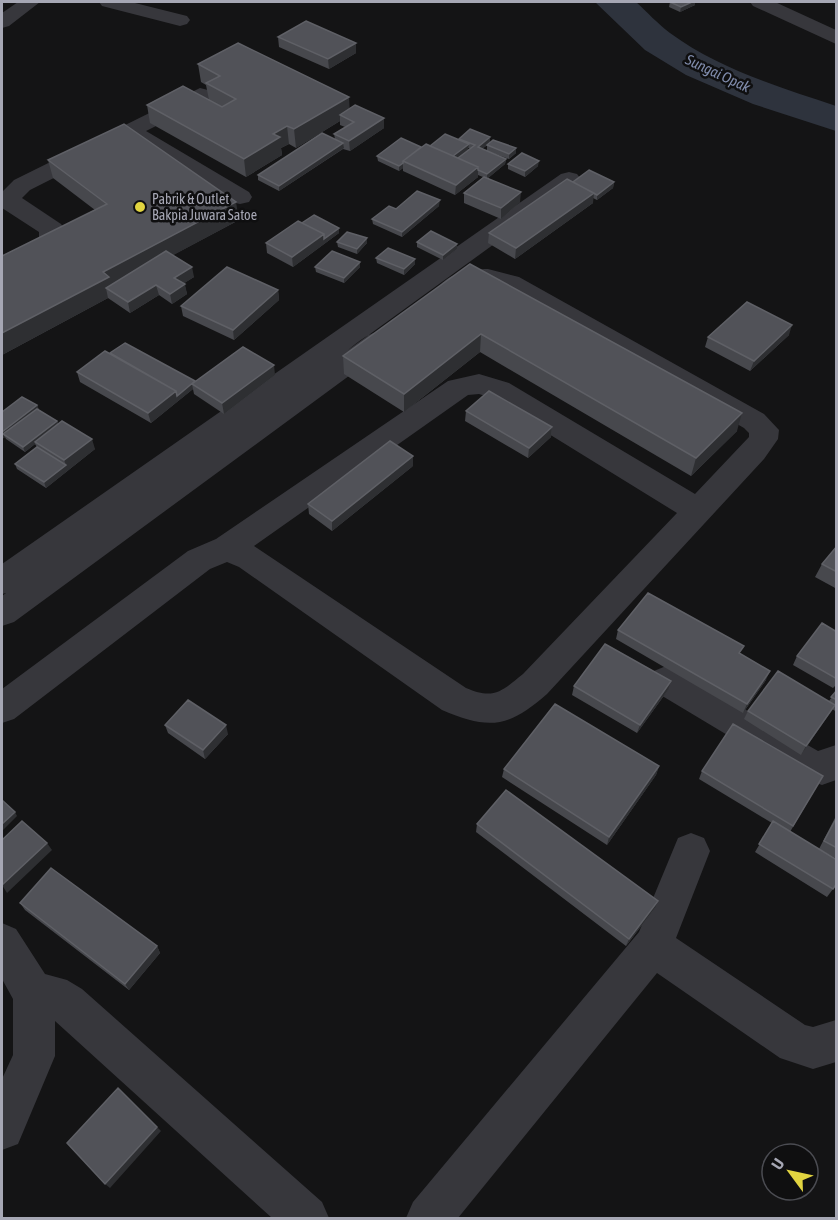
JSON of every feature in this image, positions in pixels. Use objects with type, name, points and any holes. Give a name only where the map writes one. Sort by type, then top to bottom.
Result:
[{"type":"street","points":[[2,22],[30,2]]},
{"type":"street","points":[[109,2],[180,20]]},
{"type":"street","points":[[760,2],[837,38]]},
{"type":"street","points":[[2,274],[38,256],[51,244],[52,229],[9,202],[11,196],[22,185],[200,95]]},
{"type":"street","points":[[130,131],[240,197]]},
{"type":"street","points":[[2,581],[569,179]]},
{"type":"street","points":[[2,613],[468,278],[482,275],[510,283],[754,421],[764,430],[763,439],[754,452],[535,684],[515,701],[494,711],[476,710],[454,699],[250,558],[227,548]]},
{"type":"street","points":[[2,708],[199,560],[227,548],[458,388],[471,382],[486,384],[499,390],[698,511]]},
{"type":"street","points":[[666,681],[807,764],[822,769],[837,761]]},
{"type":"street","points":[[429,1218],[653,946],[691,851]]},
{"type":"street","points":[[2,943],[34,994],[34,1056],[2,1128]]},
{"type":"street","points":[[653,946],[795,1043],[813,1048],[837,1041]]},
{"type":"street","points":[[34,994],[52,995],[67,1004],[306,1218]]},
{"type":"building","points":[[670,2],[692,2],[681,7]]},
{"type":"building","points":[[306,21],[356,43],[328,59],[278,37]]},
{"type":"building","points":[[238,43],[349,97],[294,129],[287,126],[273,134],[280,137],[244,159],[147,105],[183,86],[222,107],[236,99],[206,83],[220,76],[198,64]]},
{"type":"building","points":[[355,105],[384,118],[349,141],[334,134],[354,122],[340,115]]},
{"type":"building","points":[[124,124],[236,202],[103,272],[109,277],[2,333],[2,256],[107,204],[48,160]]},
{"type":"building","points":[[470,129],[490,137],[478,147],[506,159],[487,174],[458,158],[475,145],[459,139]]},
{"type":"building","points":[[322,133],[343,143],[279,186],[258,175]]},
{"type":"building","points":[[445,134],[469,144],[453,156],[430,146]]},
{"type":"building","points":[[401,138],[421,147],[399,166],[377,156]]},
{"type":"building","points":[[493,140],[516,148],[509,154],[487,145]]},
{"type":"building","points":[[426,144],[478,167],[456,185],[403,161]]},
{"type":"building","points":[[522,153],[539,161],[525,171],[508,164]]},
{"type":"building","points":[[589,170],[614,182],[597,195],[573,182]]},
{"type":"building","points":[[484,177],[521,192],[501,208],[464,193]]},
{"type":"building","points":[[567,179],[594,193],[516,248],[489,233]]},
{"type":"building","points":[[417,191],[440,200],[402,232],[372,219],[389,206],[396,209]]},
{"type":"building","points":[[314,215],[339,228],[324,239],[324,234],[302,223]]},
{"type":"building","points":[[298,221],[324,234],[292,257],[266,243]]},
{"type":"building","points":[[431,231],[457,244],[443,255],[417,242]]},
{"type":"building","points":[[347,232],[367,238],[357,249],[337,242]]},
{"type":"building","points":[[388,248],[415,259],[404,269],[376,258]]},
{"type":"building","points":[[166,251],[192,267],[174,278],[185,284],[170,294],[156,285],[128,302],[106,288]]},
{"type":"building","points":[[332,251],[360,262],[344,278],[315,267]]},
{"type":"building","points":[[470,264],[742,413],[696,458],[481,334],[404,394],[343,356]]},
{"type":"building","points":[[227,267],[278,290],[233,330],[181,306]]},
{"type":"building","points":[[747,302],[792,325],[754,361],[708,337]]},
{"type":"building","points":[[125,343],[195,381],[177,396],[176,391],[110,353]]},
{"type":"building","points":[[243,347],[274,365],[222,403],[192,384]]},
{"type":"building","points":[[105,351],[176,391],[148,413],[77,372]]},
{"type":"building","points":[[489,391],[552,427],[529,448],[466,411]]},
{"type":"building","points":[[22,397],[37,405],[2,432],[2,412]]},
{"type":"building","points":[[37,409],[57,421],[23,447],[3,434]]},
{"type":"building","points":[[62,421],[92,439],[64,460],[35,442]]},
{"type":"building","points":[[390,441],[413,456],[332,521],[308,504]]},
{"type":"building","points":[[37,447],[66,465],[44,482],[15,464]]},
{"type":"building","points":[[837,546],[837,572],[822,564]]},
{"type":"building","points":[[648,593],[744,646],[739,653],[770,671],[747,704],[618,630]]},
{"type":"building","points":[[822,623],[837,632],[837,679],[797,656]]},
{"type":"building","points":[[605,644],[671,681],[640,725],[574,686]]},
{"type":"building","points":[[778,671],[835,705],[806,746],[748,711]]},
{"type":"building","points":[[837,690],[837,700],[831,697]]},
{"type":"building","points":[[188,700],[226,725],[203,750],[165,725]]},
{"type":"building","points":[[555,704],[659,766],[609,837],[504,769]]},
{"type":"building","points":[[733,724],[823,776],[793,826],[702,771]]},
{"type":"building","points":[[506,790],[658,901],[629,939],[477,824]]},
{"type":"building","points":[[2,800],[15,812],[2,824]]},
{"type":"building","points":[[837,817],[837,848],[824,841]]},
{"type":"building","points":[[22,821],[47,843],[2,885],[2,840]]},
{"type":"building","points":[[773,821],[837,860],[837,883],[833,889],[759,844]]},
{"type":"building","points":[[51,868],[157,946],[125,984],[20,903]]},
{"type":"building","points":[[118,1088],[157,1127],[105,1184],[67,1143]]},
{"type":"waterway","name":"Sungai Opak","points":[[613,2],[658,42],[699,67],[744,87],[836,119]]},
{"type":"place","name":"Pabrik & Outlet Bakpia Juwara Satoe","points":[[140,207]]}]
